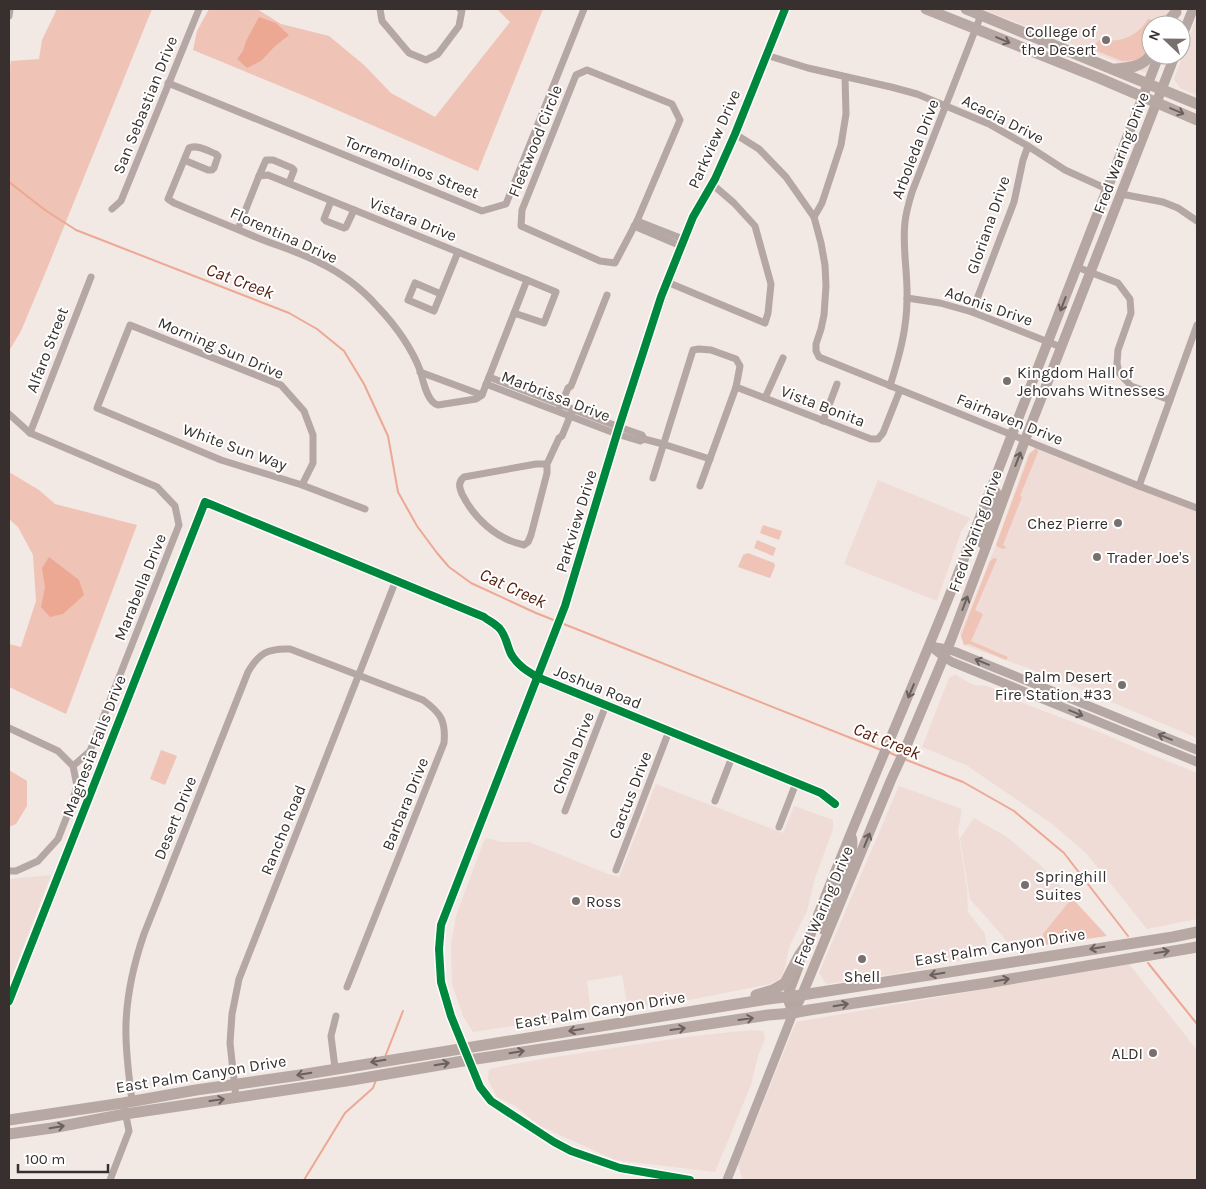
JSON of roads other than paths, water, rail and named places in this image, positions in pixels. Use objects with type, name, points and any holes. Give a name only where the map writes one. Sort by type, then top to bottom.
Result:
[{"type":"main road","points":[[926,9],[1197,120]]},
{"type":"main road","points":[[966,9],[1197,104]]},
{"type":"main road","points":[[1112,69],[1141,65]]},
{"type":"main road","name":"Fred Waring Drive","points":[[787,997],[851,833],[930,646],[1155,65]]},
{"type":"main road","name":"Fred Waring Drive","points":[[793,1013],[946,653],[1025,440],[1171,65]]},
{"type":"main road","points":[[1121,194],[1116,183],[1123,163],[1124,147]]},
{"type":"main road","points":[[1102,242],[1104,221],[1112,200],[1111,194],[1107,189]]},
{"type":"main road","points":[[986,547],[982,543],[981,538],[996,495],[997,474]]},
{"type":"main road","points":[[841,901],[838,893],[853,843],[851,833]]},
{"type":"main road","points":[[821,949],[821,932],[831,907],[830,899],[826,896]]},
{"type":"main road","name":"East Palm Canyon Drive","points":[[9,1134],[52,1128],[127,1106],[196,1090],[1197,932]]},
{"type":"main road","points":[[736,1004],[755,995],[773,990],[785,983],[808,943]]},
{"type":"main road","name":"East Palm Canyon Drive","points":[[9,1120],[127,1106],[236,1098],[469,1060],[987,983],[1193,946]]},
{"type":"main road","points":[[787,997],[793,1013]]},
{"type":"street","points":[[9,15],[10,9]]},
{"type":"street","name":"San Sebastian Drive","points":[[112,209],[121,201],[199,9]]},
{"type":"street","points":[[380,9],[382,21],[409,52],[426,60],[438,54],[460,26],[462,10],[460,9]]},
{"type":"street","name":"Torremolinos Street","points":[[168,83],[482,211],[506,204],[584,9]]},
{"type":"street","name":"Parkview Drive","points":[[690,1180],[620,1168],[571,1151],[491,1101],[480,1087],[451,1016],[441,982],[439,949],[441,925],[565,606],[618,431],[667,282],[693,216],[712,184],[735,134],[785,9]]},
{"type":"street","name":"Arboleda Drive","points":[[890,386],[902,343],[906,320],[907,298],[904,238],[907,207],[982,15]]},
{"type":"street","name":"Acacia Drive","points":[[766,54],[808,68],[908,92],[946,106],[989,124],[1066,170],[1107,189]]},
{"type":"street","name":"Fleetwood Circle","points":[[587,70],[672,104],[680,120],[636,224],[615,263],[600,261],[521,226],[522,210],[576,75],[587,70]]},
{"type":"street","points":[[735,134],[759,149],[786,177],[814,217],[822,203],[841,145],[846,114],[845,76]]},
{"type":"street","points":[[192,146],[218,156],[212,170],[184,160],[189,148],[192,146]]},
{"type":"street","name":"Gloriana Drive","points":[[972,312],[1014,202],[1028,146]]},
{"type":"street","name":"Florentina Drive","points":[[184,160],[168,199],[318,262],[338,273],[359,289],[394,325],[408,346],[430,399],[435,405],[476,399],[482,395]]},
{"type":"street","points":[[238,229],[266,160],[273,160],[294,170],[289,183]]},
{"type":"street","name":"Vistara Drive","points":[[259,176],[268,175],[289,183],[556,292],[544,324],[514,312]]},
{"type":"street","points":[[667,282],[765,324],[771,284],[755,226],[734,203],[712,184]]},
{"type":"street","points":[[1121,194],[1162,202],[1178,208],[1197,221]]},
{"type":"street","points":[[331,201],[324,219],[326,221],[344,228],[354,210]]},
{"type":"street","name":"Fairhaven Drive","points":[[814,217],[825,265],[826,286],[824,315],[816,344],[816,352],[819,358],[1197,508]]},
{"type":"street","points":[[636,224],[682,243]]},
{"type":"street","points":[[441,294],[415,283],[408,300],[434,311],[441,294],[458,252]]},
{"type":"street","points":[[1077,267],[1118,284],[1130,299],[1131,313],[1118,350],[1117,363],[1119,373],[1131,386],[1170,400]]},
{"type":"street","name":"Alfaro Street","points":[[30,433],[91,277]]},
{"type":"street","points":[[420,372],[482,395],[528,280]]},
{"type":"street","points":[[547,464],[536,464],[464,476],[459,483],[460,488],[467,504],[487,527],[515,543],[524,545],[528,542],[547,473],[547,464],[559,438],[558,434],[564,426],[567,396],[572,389],[571,386],[607,294]]},
{"type":"street","name":"Adonis Drive","points":[[907,298],[940,303],[972,312],[1061,347]]},
{"type":"street","name":"White Sun Way","points":[[130,325],[96,408],[221,460],[365,509]]},
{"type":"street","name":"Morning Sun Drive","points":[[130,325],[281,385],[304,411],[313,435],[312,463],[302,486]]},
{"type":"street","points":[[1139,486],[1197,325]]},
{"type":"street","points":[[653,478],[693,350],[699,348],[736,359],[740,366],[736,387],[700,486]]},
{"type":"street","points":[[765,398],[783,358]]},
{"type":"street","name":"Marbrissa Drive","points":[[488,380],[618,431],[642,435],[644,439],[710,459]]},
{"type":"street","points":[[823,421],[838,384]]},
{"type":"street","name":"Vista Bonita","points":[[736,387],[871,439],[878,439],[883,433],[900,390]]},
{"type":"street","name":"Marbrissa Drive","points":[[507,388],[524,390],[531,397]]},
{"type":"street","name":"Marabella Drive","points":[[9,414],[30,433],[157,487],[175,506],[179,525],[90,751],[73,766]]},
{"type":"street","name":"Joshua Road","points":[[205,502],[484,617],[500,629],[517,663],[524,670],[537,677],[821,793],[835,804]]},
{"type":"street","name":"Magnesia Falls Drive","points":[[9,1001],[205,502]]},
{"type":"street","name":"Rancho Road","points":[[236,1098],[230,1037],[232,1014],[239,979],[396,580]]},
{"type":"street","points":[[930,646],[1197,750]]},
{"type":"street","name":"Desert Drive","points":[[110,1180],[129,1130],[126,1024],[130,987],[136,958],[248,672],[254,661],[264,653],[278,648],[290,648],[358,676]]},
{"type":"street","points":[[946,653],[952,662],[1197,762]]},
{"type":"street","name":"Barbara Drive","points":[[347,988],[444,743],[445,731],[442,718],[433,707],[423,700],[358,676]]},
{"type":"street","name":"Cholla Drive","points":[[565,811],[606,705]]},
{"type":"street","points":[[9,728],[58,751],[73,766],[76,786],[71,806],[58,839],[38,860],[16,871],[9,871]]},
{"type":"street","name":"Cactus Drive","points":[[616,870],[669,731]]},
{"type":"street","points":[[715,801],[732,758]]},
{"type":"street","points":[[778,827],[796,783]]},
{"type":"street","name":"Fred Waring Drive","points":[[727,1180],[793,1013]]},
{"type":"street","points":[[336,1016],[331,1036],[340,1067]]},
{"type":"waterway","name":"Cat Creek","points":[[9,182],[45,210],[76,230],[289,313],[317,329],[344,351],[364,384],[388,436],[398,492],[417,526],[437,553],[449,567],[471,583],[536,613],[881,750]]},
{"type":"waterway","name":"Cat Creek","points":[[888,752],[897,756]]},
{"type":"waterway","name":"Cat Creek","points":[[904,759],[963,782],[1014,811],[1064,853],[1128,936]]},
{"type":"waterway","name":"Cat Creek","points":[[1148,963],[1197,1024]]},
{"type":"waterway","points":[[385,1057],[403,1011]]},
{"type":"waterway","points":[[304,1180],[345,1113],[373,1088],[376,1080]]},
{"type":"place","name":"College of the Desert","points":[[1106,40]]},
{"type":"place","name":"Kingdom Hall of Jehovahs Witnesses","points":[[1007,381]]},
{"type":"place","name":"Chez Pierre","points":[[1118,523]]},
{"type":"place","name":"Trader Joe's","points":[[1097,557]]},
{"type":"place","name":"Palm Desert Fire Station #33","points":[[1122,685]]},
{"type":"place","name":"Springhill Suites","points":[[1025,885]]},
{"type":"place","name":"Ross","points":[[576,901]]},
{"type":"place","name":"Shell","points":[[862,959]]},
{"type":"place","name":"ALDI","points":[[1153,1053]]}]
